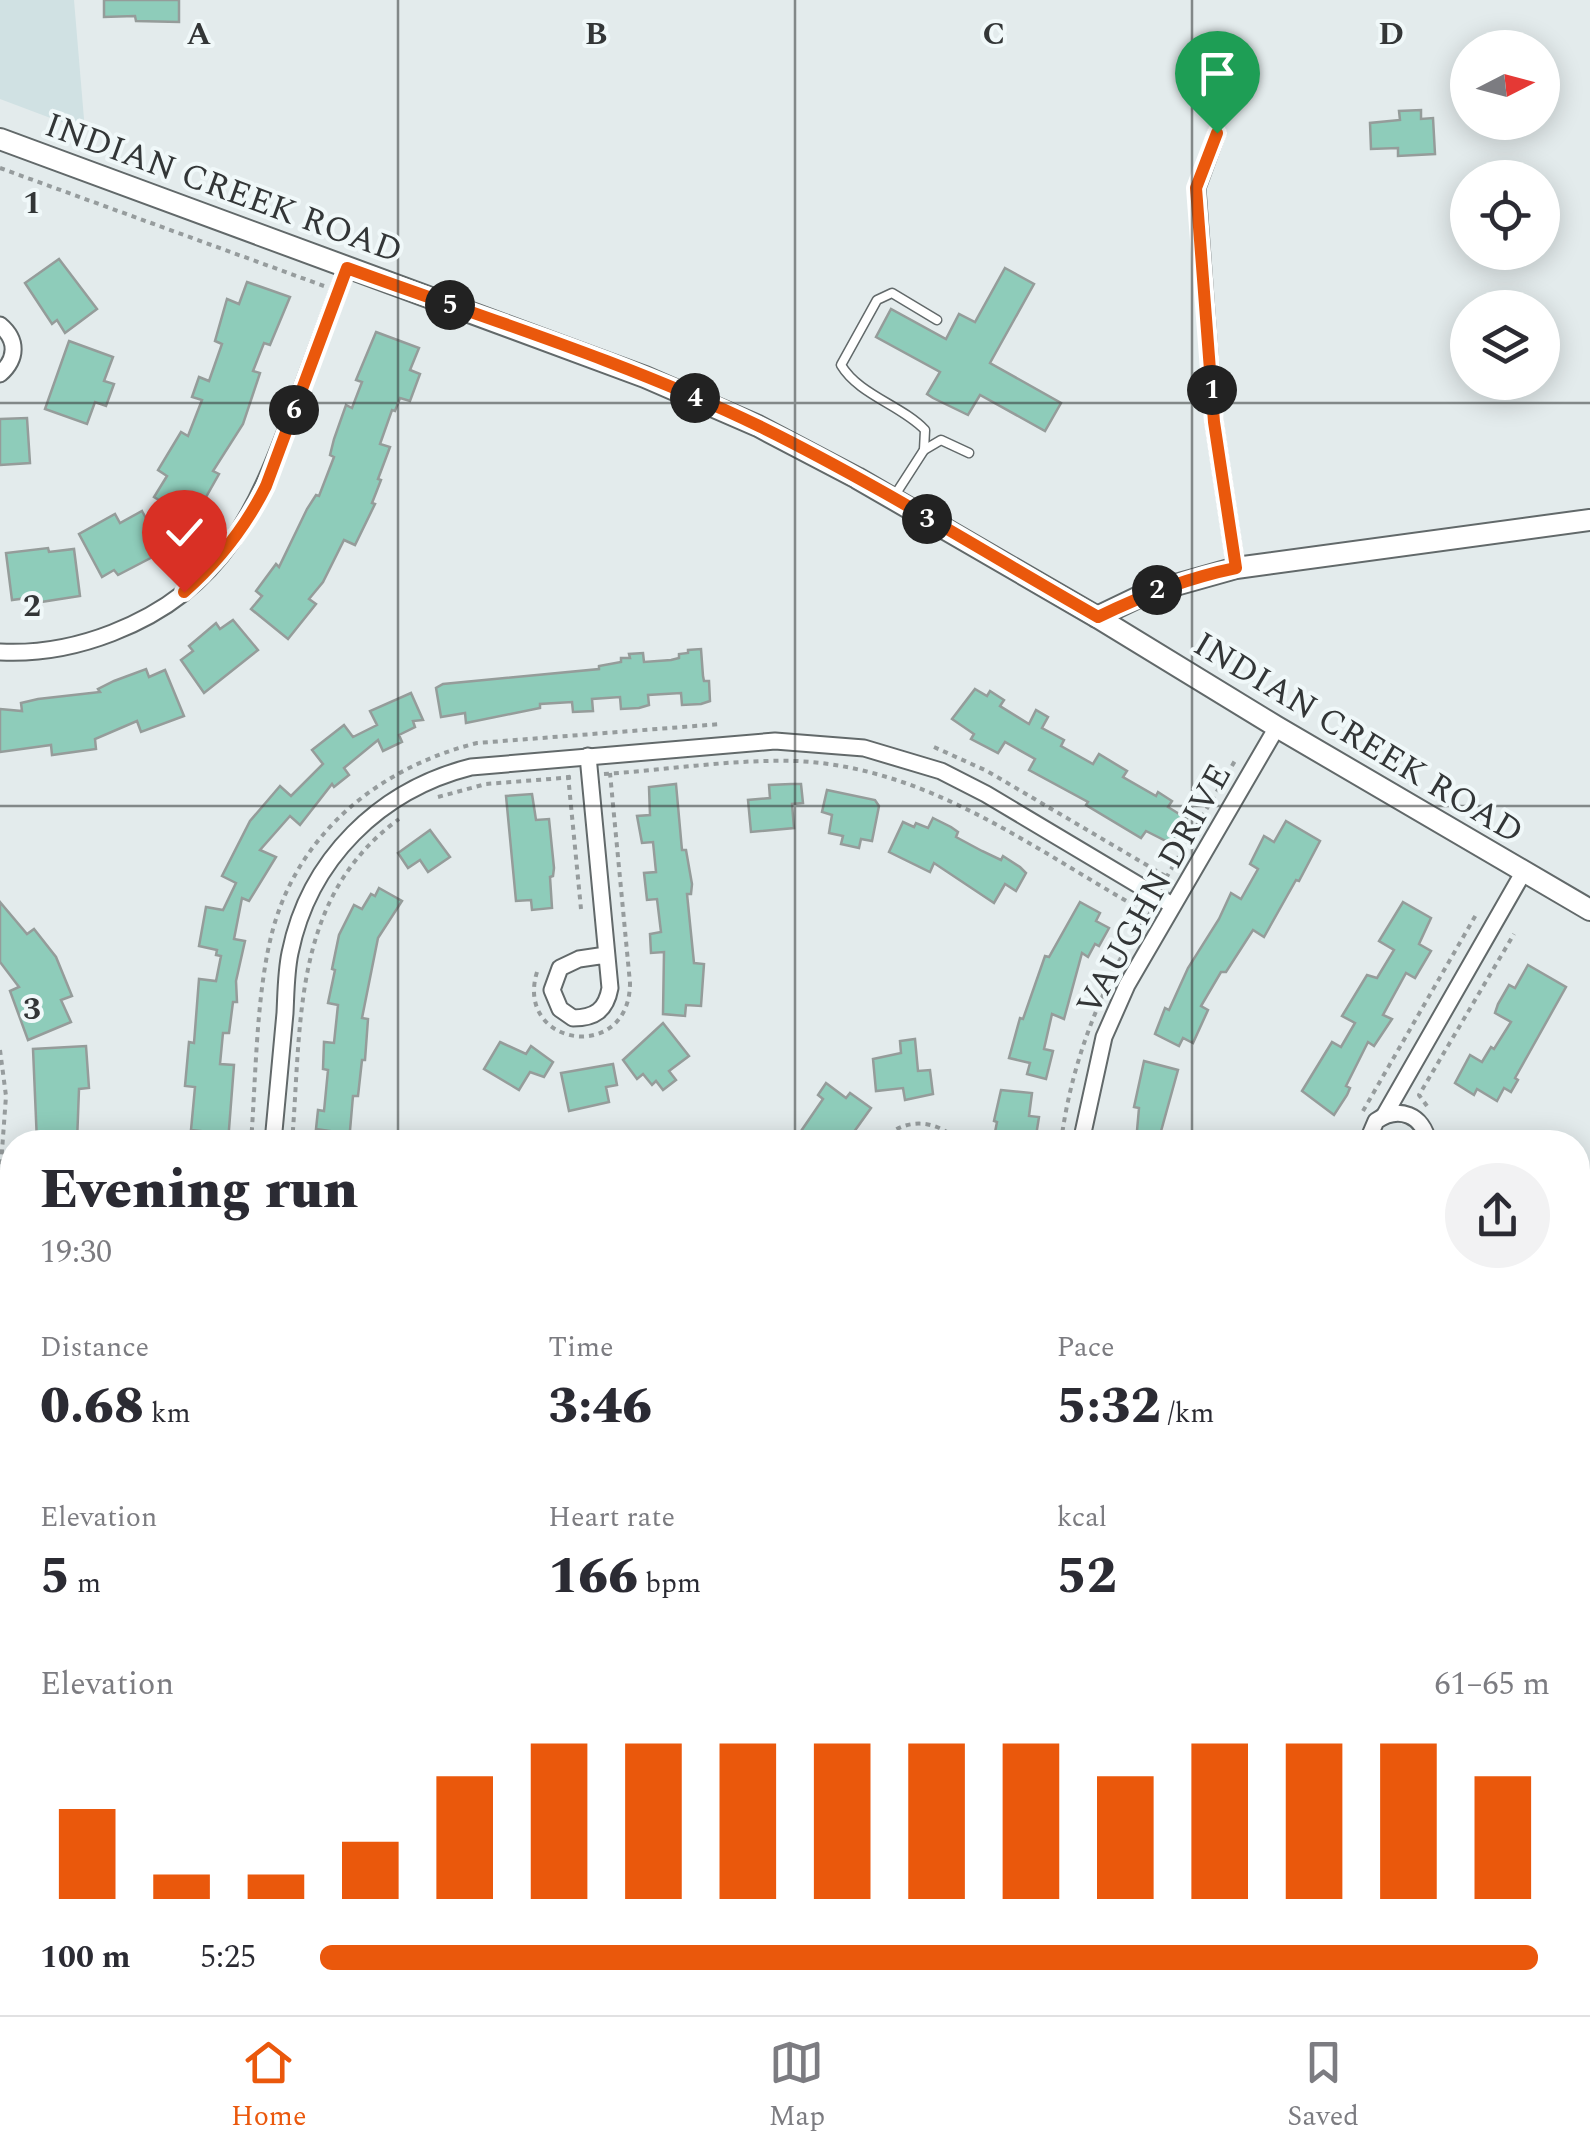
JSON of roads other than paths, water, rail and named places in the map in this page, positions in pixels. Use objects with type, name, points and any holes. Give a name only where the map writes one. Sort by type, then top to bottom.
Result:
[{"type":"street","points":[[1217,133],[1196,188],[1214,422],[1236,568]]},
{"type":"street","name":"INDIAN CREEK ROAD","points":[[0,139],[644,377],[758,426],[1098,617],[1590,910]]},
{"type":"street","points":[[0,652],[68,647],[129,626],[184,592],[216,562],[241,531],[266,486],[347,268]]},
{"type":"street","points":[[0,325],[14,348],[9,366],[0,374]]},
{"type":"street","points":[[1098,617],[1147,593],[1205,574],[1590,520]]},
{"type":"street","name":"VAUGHN DRIVE","points":[[1083,1130],[1104,1036],[1127,986],[1277,727]]},
{"type":"street","points":[[274,1130],[290,952],[308,897],[336,850],[374,813],[428,780],[486,764],[775,741],[835,744],[892,755],[940,771],[986,794],[1172,905]]},
{"type":"street","points":[[588,756],[610,988],[603,1009],[581,1018],[560,1010],[552,990],[560,968],[579,958],[606,955]]},
{"type":"street","points":[[1370,1130],[1384,1116],[1523,873]]},
{"type":"street","points":[[1384,1116],[1413,1116],[1424,1130]]},
{"type":"lane","points":[[924,450],[926,430],[912,416],[849,379],[841,365],[877,300],[892,293],[937,320]]},
{"type":"lane","points":[[892,498],[924,450],[940,440],[969,454]]}]
